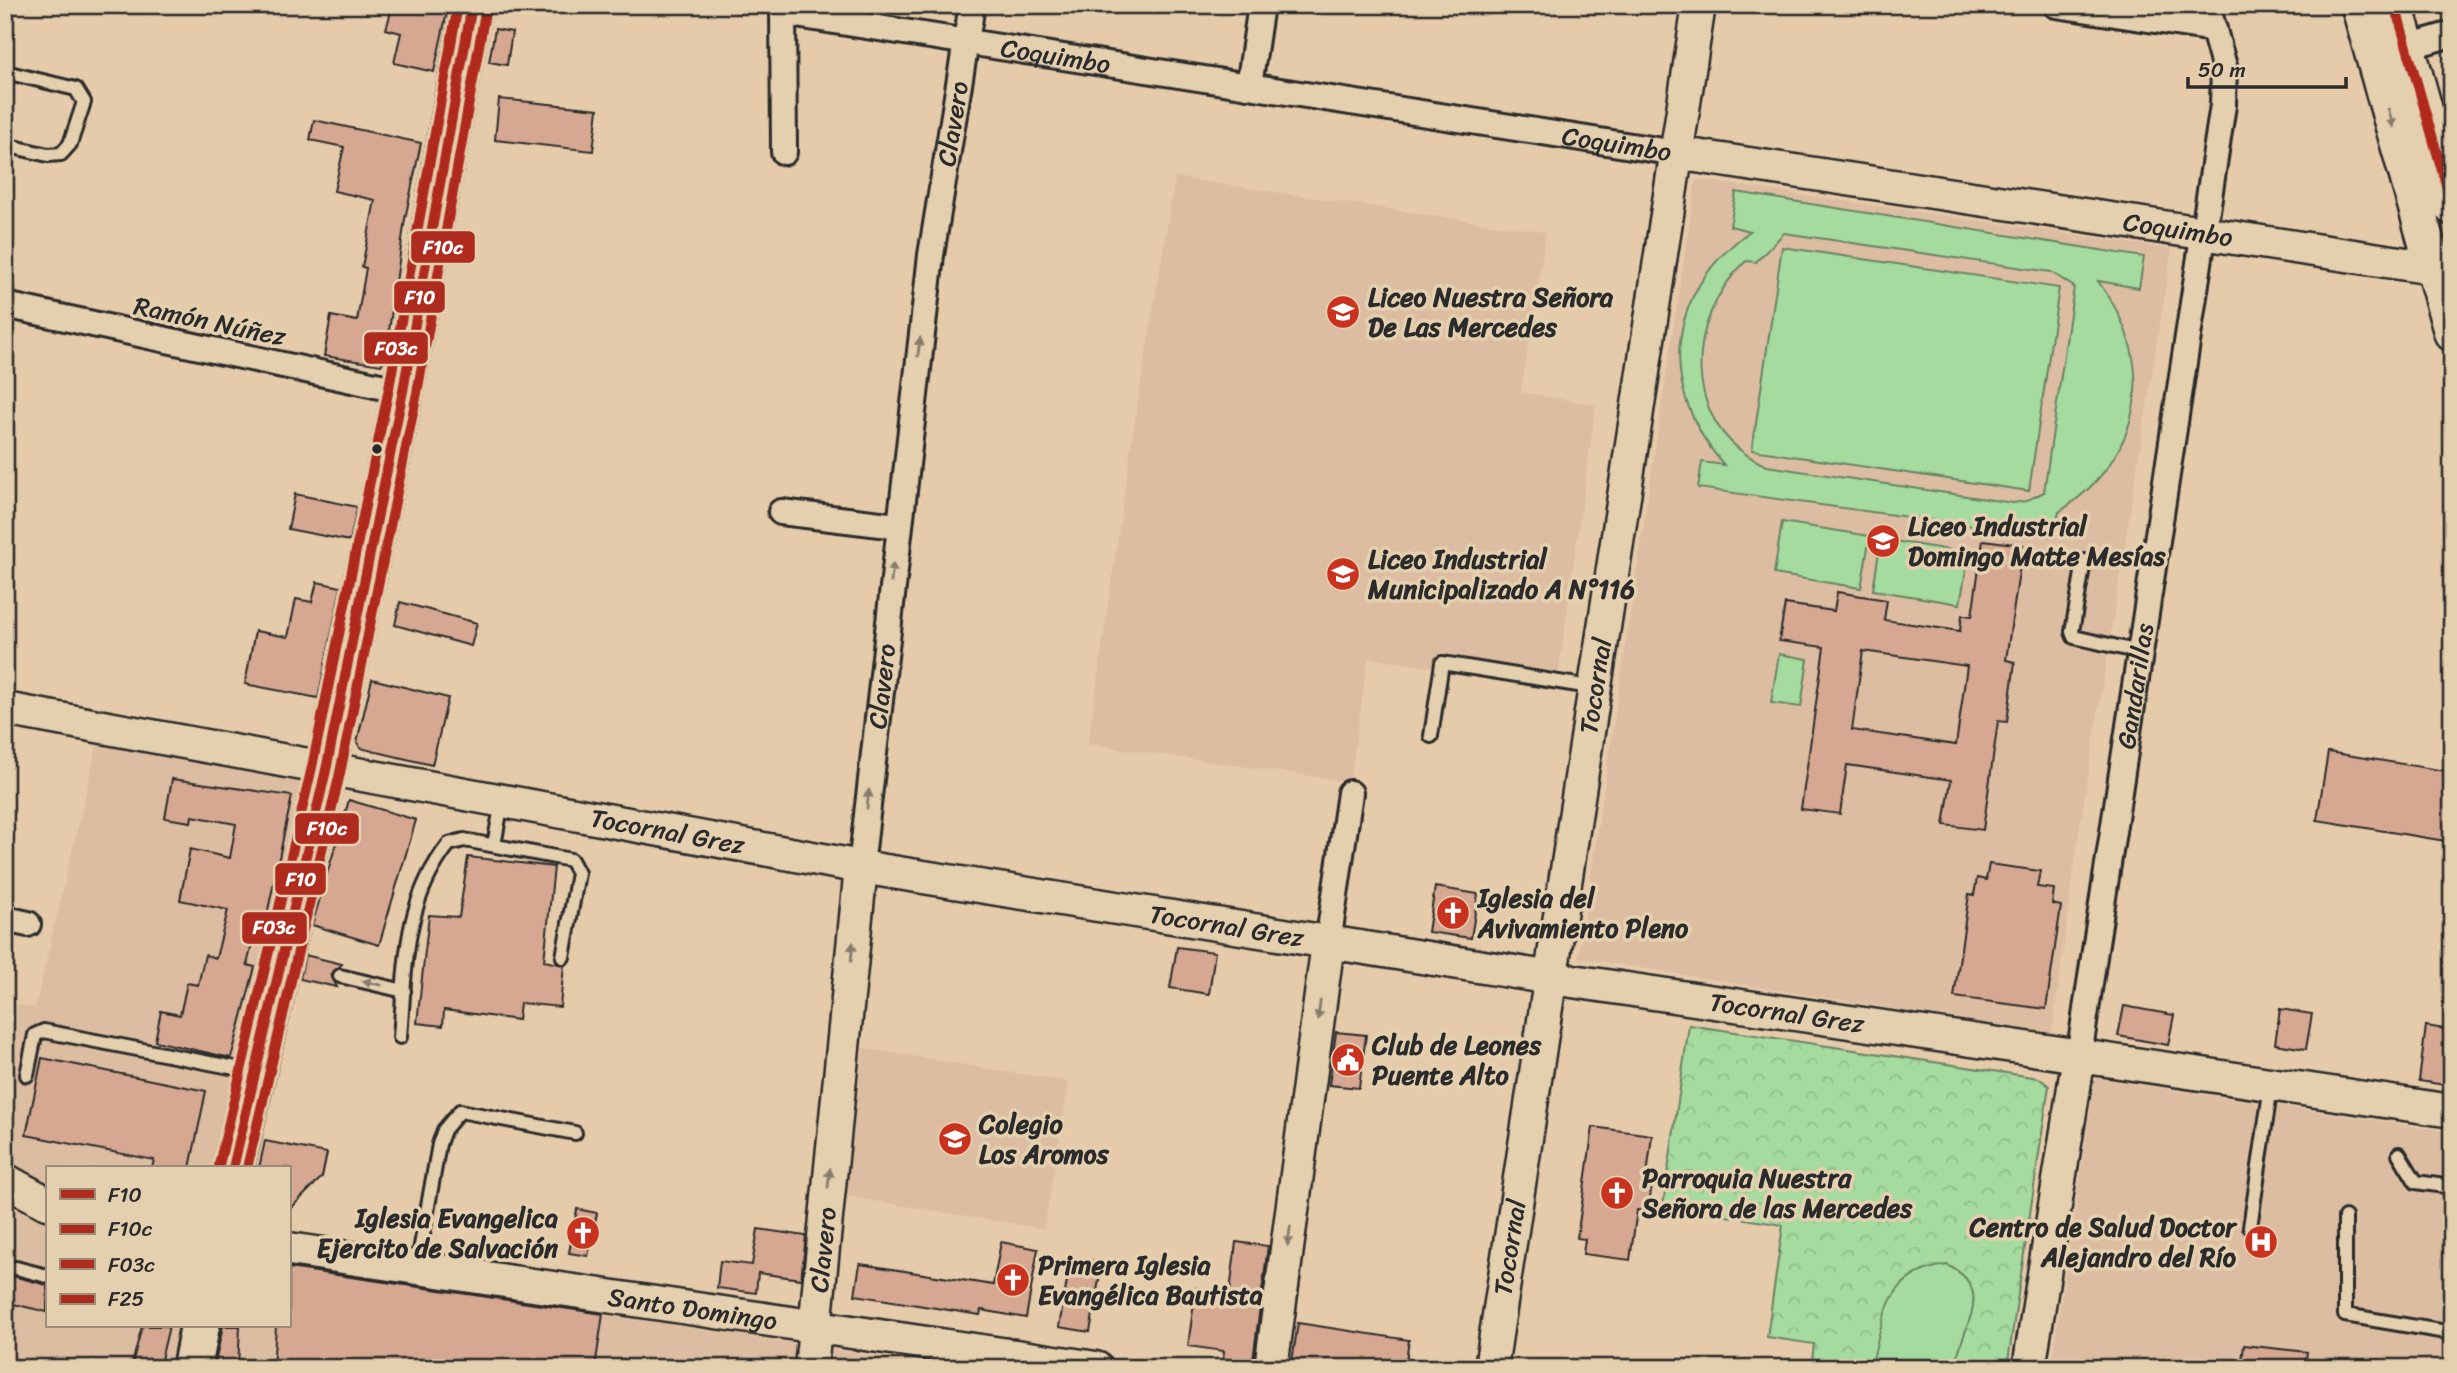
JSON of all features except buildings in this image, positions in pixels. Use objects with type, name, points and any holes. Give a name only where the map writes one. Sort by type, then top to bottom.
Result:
[{"type":"main road","points":[[233,1166],[255,1072],[290,964],[326,770],[403,391],[472,5]]},
{"type":"main road","points":[[2359,5],[2443,270],[2452,333]]},
{"type":"main road","points":[[2395,5],[2452,207]]},
{"type":"main road","points":[[192,1368],[200,1328]]},
{"type":"street","name":"Clavero","points":[[811,1368],[897,526],[931,255],[972,5]]},
{"type":"street","points":[[1249,86],[1261,5]]},
{"type":"street","name":"Tocornal","points":[[1492,1368],[1699,5]]},
{"type":"street","points":[[2056,5],[2214,29]]},
{"type":"street","name":"Gandarillas","points":[[2029,1368],[2225,92],[2224,66],[2207,5]]},
{"type":"street","name":"Coquimbo","points":[[783,9],[1249,86],[2443,270]]},
{"type":"street","points":[[783,9],[784,152]]},
{"type":"street","points":[[2407,47],[2452,34]]},
{"type":"street","name":"Ramón Núñez","points":[[5,305],[403,391]]},
{"type":"street","points":[[781,512],[897,526]]},
{"type":"street","name":"Tocornal Grez","points":[[5,709],[861,867],[1552,978],[2452,1111]]},
{"type":"street","points":[[1270,1368],[1350,793]]},
{"type":"street","points":[[5,1180],[46,1202]]},
{"type":"street","name":"Santo Domingo","points":[[290,1249],[815,1326],[1032,1363],[1096,1368]]},
{"type":"lane","points":[[5,72],[76,89],[84,103],[71,144],[61,154],[48,155],[5,145]]},
{"type":"lane","points":[[2084,561],[2072,632],[2074,637],[2140,652]]},
{"type":"lane","points":[[1431,736],[1442,663],[1596,688]]},
{"type":"lane","points":[[494,845],[502,802]]},
{"type":"lane","points":[[400,1037],[408,942],[420,891],[449,844],[464,840],[571,860],[578,873],[563,957]]},
{"type":"lane","points":[[340,976],[404,991]]},
{"type":"lane","points":[[27,1075],[35,1035],[44,1031],[255,1072]]},
{"type":"lane","points":[[2250,1227],[2271,1085]]},
{"type":"lane","points":[[417,1268],[439,1144],[444,1130],[460,1111],[575,1133]]},
{"type":"lane","points":[[2399,1154],[2416,1182],[2452,1187]]},
{"type":"lane","points":[[2345,1217],[2345,1315],[2452,1333]]},
{"type":"lane","points":[[16,1268],[46,1276]]},
{"type":"shaded area","points":[[1175,177],[1546,232],[1521,392],[1596,405],[1557,685],[1368,658],[1350,782],[1088,744],[1134,426]]},
{"type":"shaded area","name":"Liceo Industrial Domingo Matte Mesías","points":[[1696,179],[2172,249],[2079,833],[2052,1034],[1578,958]]},
{"type":"shaded area","points":[[99,736],[309,775],[216,1166],[46,1166],[46,1328],[182,1328],[174,1368],[5,1368],[5,1002],[35,1008]]},
{"type":"shaded area","name":"Colegio Los Aromos","points":[[863,1048],[1069,1082],[1044,1229],[843,1196]]},
{"type":"shaded area","name":"Centro de Salud Doctor Alejandro del Río","points":[[2095,1078],[2452,1132],[2449,1368],[2051,1368]]},
{"type":"shaded area","points":[[290,1264],[953,1368],[214,1368],[223,1328],[290,1328]]},
{"type":"green space","points":[[1736,192],[2144,257],[2139,288],[2098,281],[2117,312],[2130,343],[2135,375],[2134,406],[2125,436],[2110,464],[2088,489],[2059,512],[2053,537],[1698,488],[1702,462],[1724,465],[1702,435],[1688,404],[1680,373],[1680,342],[1687,311],[1701,282],[1722,255],[1750,231],[1730,226]],"holes":[[[1784,233],[2051,272],[2074,287],[2044,492],[2026,501],[2013,503],[1767,466],[1739,449],[1718,426],[1706,400],[1701,371],[1702,341],[1711,312],[1726,285],[1746,261],[1756,262]]]},
{"type":"green space","points":[[1782,247],[2059,288],[2029,491],[1752,450]]},
{"type":"green space","points":[[1782,522],[1870,536],[1861,588],[1774,574]]},
{"type":"green space","points":[[1881,539],[1969,553],[1960,604],[1873,590]]},
{"type":"green space","points":[[1779,654],[1808,659],[1801,707],[1771,703]]},
{"type":"green space","points":[[1689,1025],[2039,1078],[2049,1086],[2007,1368],[1811,1368],[1814,1344],[1767,1337],[1783,1225],[1663,1206]]},
{"type":"green space","points":[[1947,1265],[1962,1275],[1971,1286],[1973,1298],[1972,1311],[1955,1368],[1871,1368],[1884,1315],[1899,1288],[1911,1277]]},
{"type":"transit line","name":"F03c","points":[[219,1165],[312,767],[389,388],[458,5]]},
{"type":"transit line","name":"F10","points":[[233,1166],[326,770],[403,391],[472,5]]},
{"type":"transit line","name":"F25","points":[[2395,5],[2452,206]]},
{"type":"transit line","name":"F10c","points":[[247,1166],[340,773],[417,393],[486,7]]},
{"type":"place","name":"Liceo Nuestra Señora De Las Mercedes","points":[[1343,312]]},
{"type":"place","name":"Liceo Industrial Domingo Matte Mesías","points":[[1883,541]]},
{"type":"place","name":"Liceo Industrial Municipalizado A N°116","points":[[1343,574]]},
{"type":"place","name":"Iglesia del Avivamiento Pleno","points":[[1453,913]]},
{"type":"place","name":"Club de Leones Puente Alto","points":[[1348,1060]]},
{"type":"place","name":"Colegio Los Aromos","points":[[955,1139]]},
{"type":"place","name":"Parroquia Nuestra Señora de las Mercedes","points":[[1617,1193]]},
{"type":"place","name":"Iglesia Evangelica Ejercito de Salvación","points":[[583,1233]]},
{"type":"place","name":"Centro de Salud Doctor Alejandro del Río","points":[[2261,1242]]},
{"type":"place","name":"Primera Iglesia Evangélica Bautista","points":[[1013,1280]]}]
